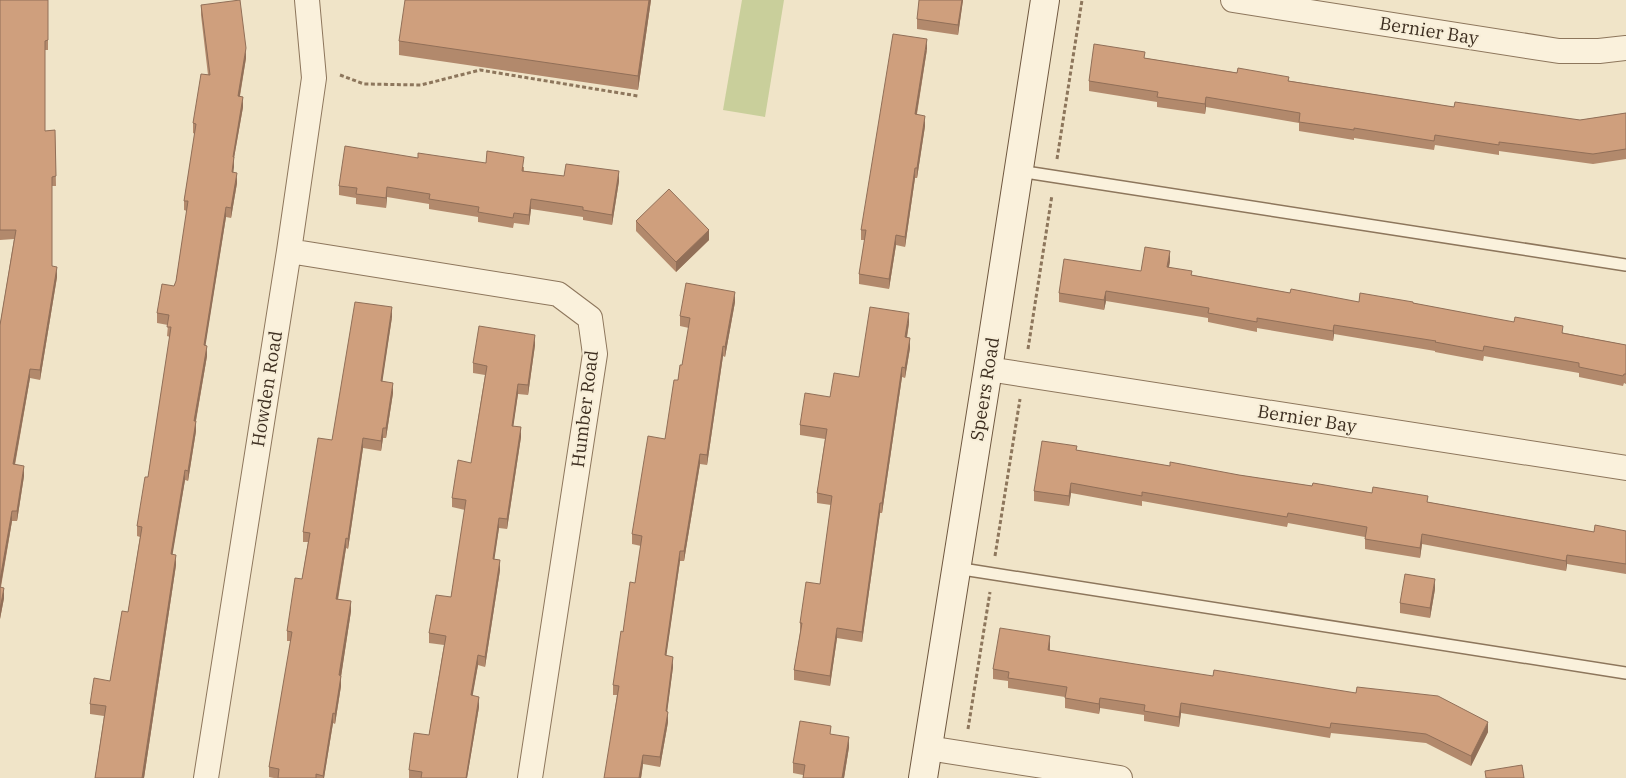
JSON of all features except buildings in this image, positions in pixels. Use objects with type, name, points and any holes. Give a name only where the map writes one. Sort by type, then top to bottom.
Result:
[{"type":"street","name":"Howden Road","points":[[206,778],[289,251],[314,78],[307,0]]},
{"type":"street","name":"Speers Road","points":[[923,778],[1045,0]]},
{"type":"street","name":"Bernier Bay","points":[[1233,0],[1559,51],[1599,51],[1626,48]]},
{"type":"street","name":"Humber Road","points":[[289,251],[558,294],[590,318],[595,354],[530,778]]},
{"type":"street","name":"Bernier Bay","points":[[988,369],[1626,468]]},
{"type":"street","points":[[928,748],[1120,778]]},
{"type":"lane","points":[[1019,171],[1626,265]]},
{"type":"lane","points":[[956,568],[1626,673]]},
{"type":"path","points":[[1056,167],[1082,0]]},
{"type":"path","points":[[337,74],[364,84],[421,85],[480,70],[638,96]]},
{"type":"path","points":[[1028,350],[1053,186]]},
{"type":"path","points":[[994,564],[1021,390]]},
{"type":"path","points":[[968,729],[991,583]]},
{"type":"green space","points":[[742,0],[784,0],[765,117],[723,110]]}]
